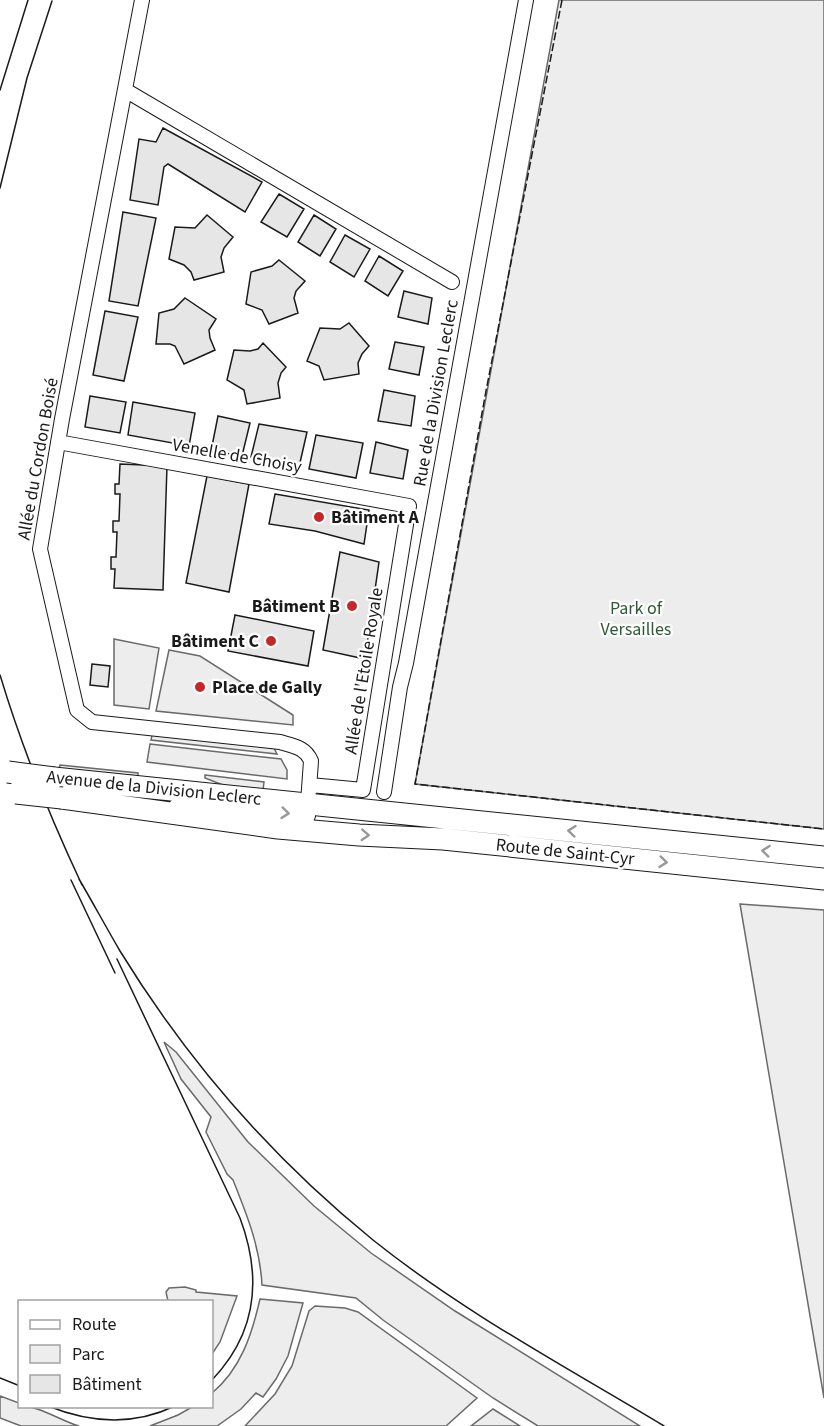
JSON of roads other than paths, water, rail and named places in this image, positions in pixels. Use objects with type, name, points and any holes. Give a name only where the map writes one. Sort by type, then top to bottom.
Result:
[{"type":"main road","name":"Avenue de la Division Leclerc","points":[[4,771],[308,808]]},
{"type":"main road","name":"Avenue de la Division Leclerc","points":[[8,793],[143,808],[308,808]]},
{"type":"main road","name":"Route de Saint-Cyr","points":[[308,808],[824,857]]},
{"type":"main road","name":"Route de Saint-Cyr","points":[[308,808],[443,839],[824,879]]},
{"type":"street","name":"Allée du Cordon Boisé","points":[[142,0],[58,442],[40,549],[77,710],[92,722],[280,742],[298,747],[308,753],[311,761],[308,808]]},
{"type":"street","name":"Rue de la Division Leclerc","points":[[384,792],[400,687],[526,0]]},
{"type":"street","points":[[125,90],[452,282]]},
{"type":"street","name":"Venelle de Choisy","points":[[58,442],[409,506]]},
{"type":"street","name":"Allée de l'Etoile Royale","points":[[308,808],[363,790],[409,506]]},
{"type":"tram line","points":[[0,90],[28,0]]},
{"type":"tram line","points":[[0,188],[27,78],[52,1]]},
{"type":"tram line","points":[[0,675],[37,782],[82,885]]},
{"type":"tram line","points":[[79,879],[146,991],[203,1069],[267,1142],[336,1209],[407,1266],[479,1315],[664,1426]]},
{"type":"tram line","points":[[71,880],[115,973]]},
{"type":"tram line","points":[[117,959],[240,1218],[247,1240],[253,1283],[251,1304],[238,1343],[227,1362],[213,1379]]},
{"type":"tram line","points":[[0,1378],[18,1385]]},
{"type":"tram line","points":[[53,1408],[80,1416],[112,1420],[143,1417],[170,1408]]},
{"type":"place","name":"Bâtiment A","points":[[319,517]]},
{"type":"place","name":"Bâtiment B","points":[[352,606]]},
{"type":"place","name":"Bâtiment C","points":[[271,641]]},
{"type":"place","name":"Place de Gally","points":[[200,687]]},
{"type":"park label","name":"Park of Versailles","points":[[636,618]]}]
